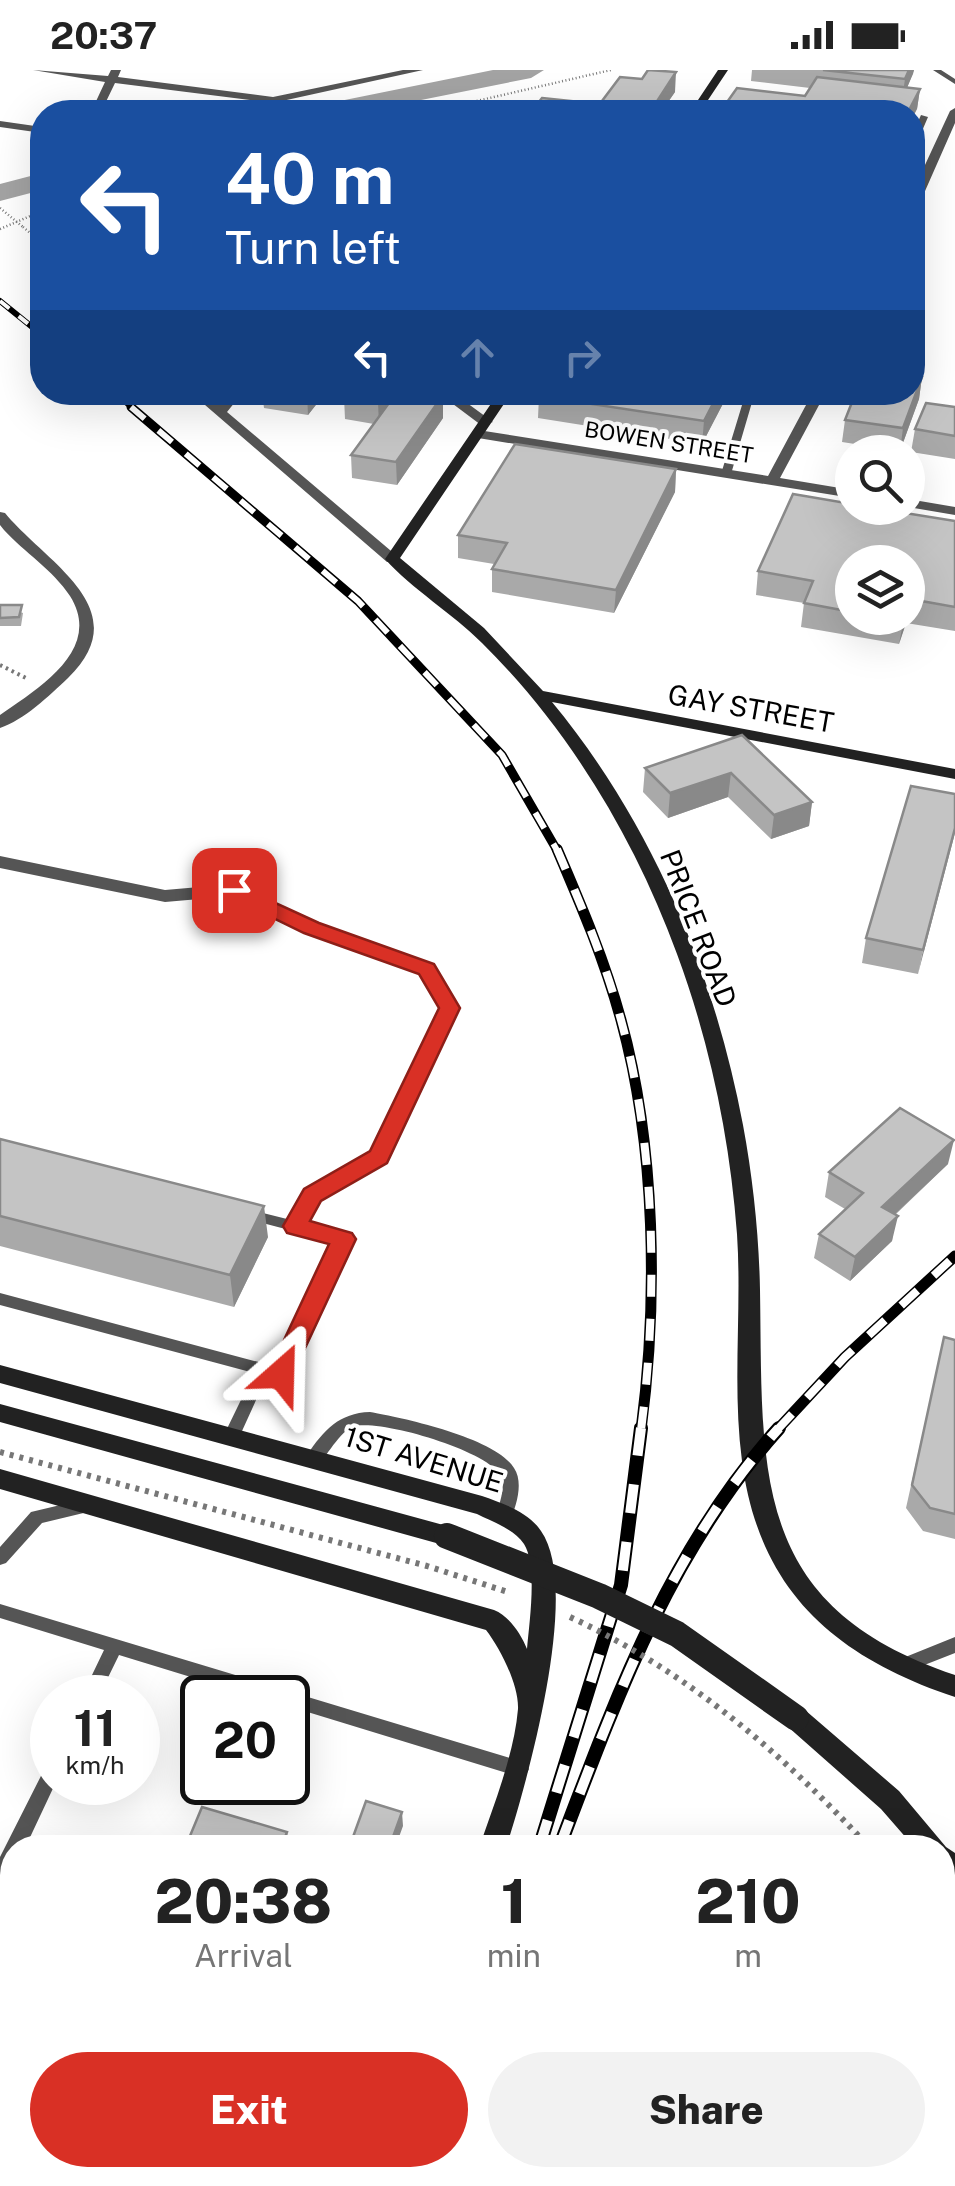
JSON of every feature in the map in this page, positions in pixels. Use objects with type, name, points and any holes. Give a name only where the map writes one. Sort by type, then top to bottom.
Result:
[{"type":"street","points":[[38,70],[114,75],[273,100],[418,70]]},
{"type":"street","points":[[703,100],[724,70]]},
{"type":"street","points":[[102,100],[114,75]]},
{"type":"street","points":[[925,180],[955,111]]},
{"type":"street","points":[[0,124],[30,128]]},
{"type":"street","name":"PRICE ROAD","points":[[212,405],[487,640],[538,695],[594,771],[644,857],[686,953],[720,1062],[734,1126],[747,1234],[752,1461],[764,1514],[788,1571],[846,1635],[899,1667],[955,1686]]},
{"type":"street","points":[[220,412],[226,405]]},
{"type":"street","points":[[457,405],[482,428]]},
{"type":"street","points":[[392,559],[497,405]]},
{"type":"street","points":[[772,481],[813,405]]},
{"type":"street","name":"BOWEN STREET","points":[[482,428],[835,491]]},
{"type":"street","points":[[925,507],[955,511]]},
{"type":"street","points":[[0,516],[77,595],[87,616],[88,633],[79,656],[46,689],[0,723]]},
{"type":"street","name":"GAY STREET","points":[[538,695],[955,774]]},
{"type":"street","points":[[0,862],[165,896],[234,890]]},
{"type":"street","name":"1ST AVENUE","points":[[0,1374],[312,1460],[519,1523],[534,1538],[543,1563],[540,1659],[520,1769],[497,1835]]},
{"type":"street","points":[[0,1413],[447,1536],[599,1596],[678,1634],[734,1670],[890,1800],[921,1835]]},
{"type":"street","name":"1ST AVENUE","points":[[0,1478],[494,1621],[513,1645],[526,1681],[532,1717]]},
{"type":"lane","points":[[936,70],[955,82]]},
{"type":"lane","points":[[726,474],[747,405]]},
{"type":"lane","points":[[234,890],[311,928],[426,969],[449,1008],[379,1157],[313,1195],[295,1226]]},
{"type":"lane","points":[[0,1299],[281,1374],[344,1239],[221,1208]]},
{"type":"lane","points":[[230,1438],[263,1370]]},
{"type":"lane","points":[[312,1460],[337,1429],[358,1419],[382,1419],[415,1428],[495,1457],[508,1468],[511,1479],[504,1516]]},
{"type":"lane","points":[[0,1558],[36,1518],[94,1504]]},
{"type":"lane","points":[[0,1611],[520,1769]]},
{"type":"lane","points":[[100,1675],[114,1645]]},
{"type":"lane","points":[[899,1667],[955,1645]]},
{"type":"lane","points":[[21,1835],[36,1805]]},
{"type":"path","points":[[480,100],[611,70]]},
{"type":"path","points":[[0,208],[30,233]]},
{"type":"path","points":[[0,229],[30,216]]},
{"type":"path","points":[[0,665],[46,689]]},
{"type":"path","points":[[0,1452],[409,1561],[527,1598]]},
{"type":"path","points":[[556,1611],[632,1648],[746,1725],[821,1793],[858,1835]]},
{"type":"building","points":[[648,70],[676,72],[658,100],[603,100],[620,77],[642,79]]},
{"type":"building","points":[[823,70],[909,70],[905,79]]},
{"type":"building","points":[[817,77],[920,89],[914,100],[729,100],[737,88],[805,96]]},
{"type":"building","points":[[926,403],[955,407],[955,436],[915,429]]},
{"type":"building","points":[[388,405],[436,405],[396,462],[351,455]]},
{"type":"building","points":[[598,405],[712,405],[704,421]]},
{"type":"building","points":[[851,405],[912,405],[903,428],[845,420]]},
{"type":"building","points":[[515,444],[676,469],[616,590],[492,569],[507,543],[458,535]]},
{"type":"building","points":[[793,494],[835,501],[835,525],[925,525],[925,516],[955,521],[955,607],[925,602],[925,545],[835,545],[835,609],[804,603],[813,581],[758,571]]},
{"type":"building","points":[[0,605],[22,605],[19,617],[0,618]]},
{"type":"building","points":[[742,735],[812,802],[774,815],[731,773],[670,793],[645,768]]},
{"type":"building","points":[[911,786],[955,794],[955,828],[923,950],[866,938]]},
{"type":"building","points":[[900,1108],[954,1140],[882,1207],[898,1216],[855,1257],[819,1234],[863,1193],[829,1172]]},
{"type":"building","points":[[0,1139],[264,1206],[230,1275],[0,1216]]},
{"type":"building","points":[[944,1337],[955,1340],[955,1514],[930,1508],[912,1485]]},
{"type":"building","points":[[366,1801],[402,1812],[394,1835],[354,1835]]},
{"type":"building","points":[[202,1807],[287,1832],[286,1835],[190,1835]]},
{"type":"waterway","points":[[384,100],[531,70]]},
{"type":"waterway","points":[[0,193],[30,184]]},
{"type":"railway","points":[[0,301],[30,325]]},
{"type":"railway","points":[[129,405],[134,409]]},
{"type":"railway","points":[[131,407],[358,601],[502,755],[558,852]]},
{"type":"railway","points":[[557,849],[615,998],[641,1120],[651,1277],[641,1430]]},
{"type":"railway","points":[[777,1430],[845,1357],[955,1256]]},
{"type":"railway","points":[[543,1835],[621,1585],[641,1428]]},
{"type":"railway","points":[[564,1835],[625,1681],[677,1575],[707,1524],[779,1428]]},
{"type":"route","points":[[234,890],[311,928],[426,969],[449,1008],[379,1157],[313,1195],[295,1226],[344,1239],[281,1374]]}]
